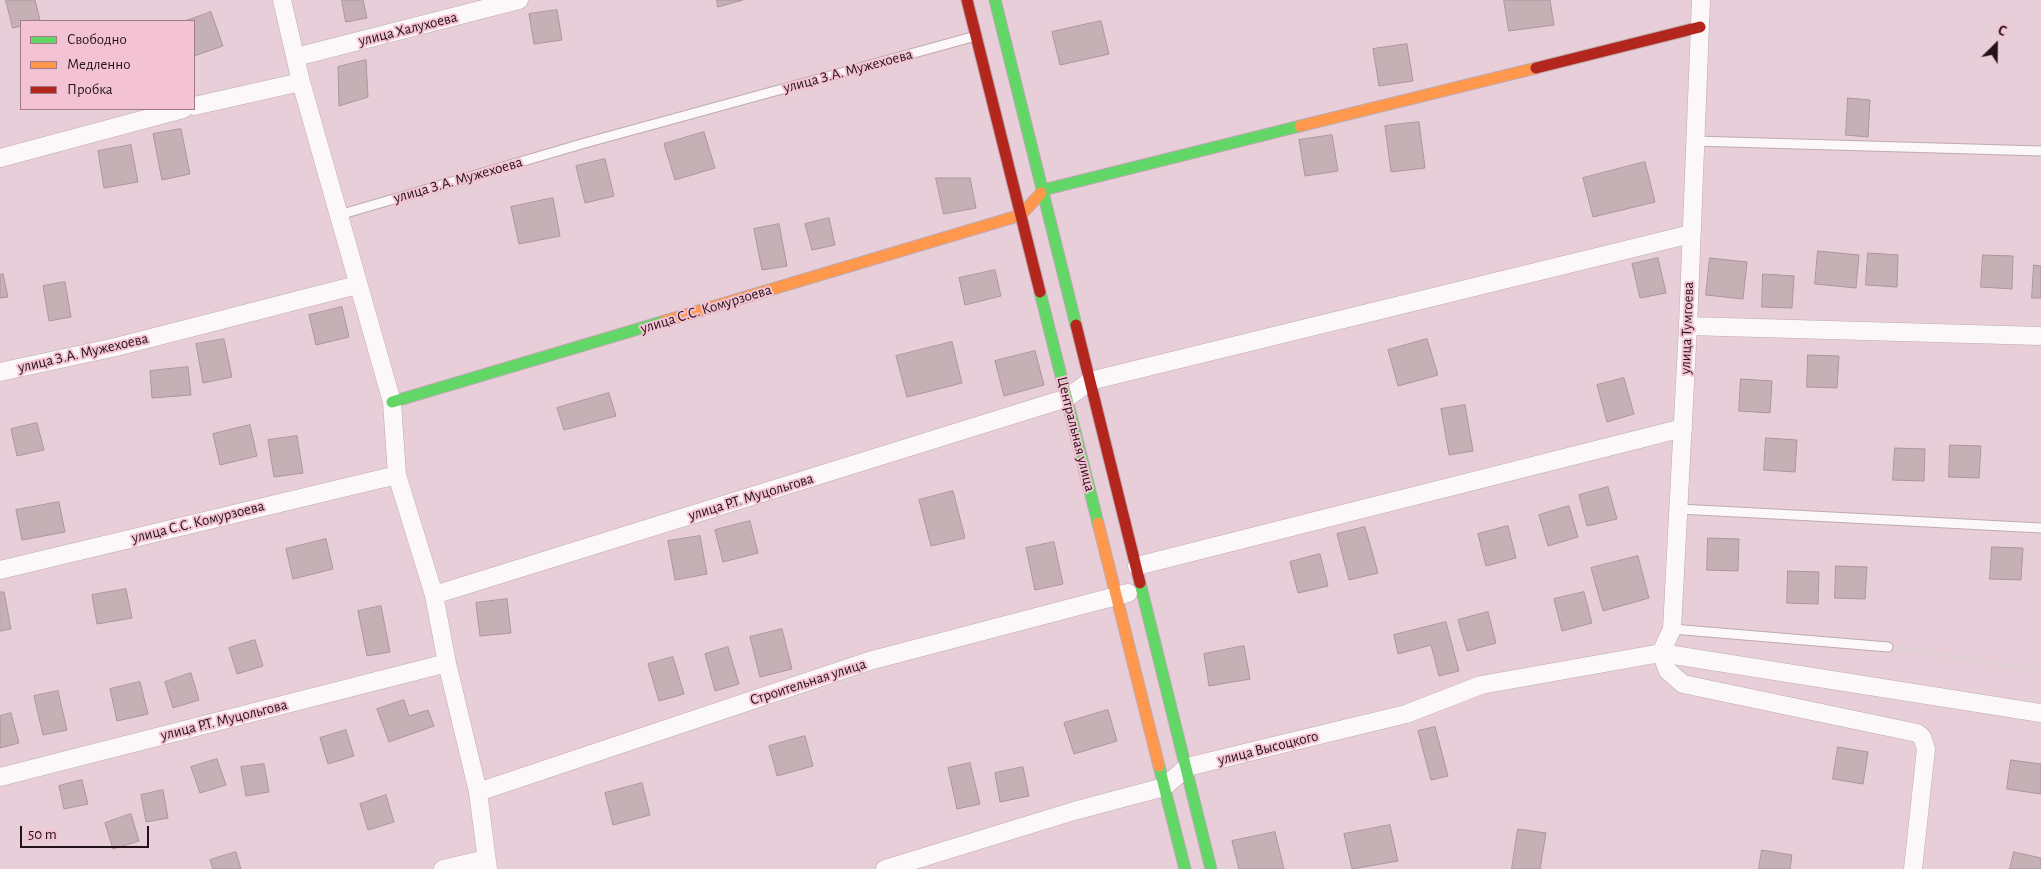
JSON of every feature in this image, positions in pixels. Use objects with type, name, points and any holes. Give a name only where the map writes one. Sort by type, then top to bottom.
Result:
[{"type":"street","points":[[282,0],[301,82],[392,402],[397,474],[434,595],[447,663],[478,792],[487,864],[443,869]]},
{"type":"street","name":"улица Халухоева","points":[[296,57],[519,0]]},
{"type":"street","name":"Центральная улица","points":[[967,0],[989,32],[1043,190],[1211,869]]},
{"type":"street","name":"Центральная улица","points":[[995,0],[989,32],[1021,215],[1185,869]]},
{"type":"street","name":"улица Тумгоева","points":[[1661,653],[1672,629],[1688,326],[1700,0]]},
{"type":"street","points":[[1021,215],[1043,190],[1700,27]]},
{"type":"street","points":[[195,106],[301,82]]},
{"type":"street","points":[[0,158],[179,110]]},
{"type":"street","name":"улица С.С. Комурзоева","points":[[392,402],[1021,215]]},
{"type":"street","points":[[1090,381],[1691,234]]},
{"type":"street","name":"улица З.А. Мужехоева","points":[[0,372],[116,346],[358,285]]},
{"type":"street","points":[[1688,326],[2041,336]]},
{"type":"street","name":"улица Р.Т. Муцольгова","points":[[434,595],[1067,398],[1090,381]]},
{"type":"street","points":[[1137,566],[1683,428]]},
{"type":"street","name":"улица С.С. Комурзоева","points":[[0,570],[397,474]]},
{"type":"street","name":"Строительная улица","points":[[478,792],[868,661],[1143,589]]},
{"type":"street","points":[[1661,653],[1668,671],[1683,684],[1911,730],[1922,737],[1926,749],[1913,869]]},
{"type":"street","name":"улица Высоцкого","points":[[885,869],[1074,811],[1164,786],[1187,767],[1406,714],[1482,685],[1661,653],[2041,713]]},
{"type":"street","name":"улица Р.Т. Муцольгова","points":[[0,777],[447,663]]},
{"type":"lane","name":"улица З.А. Мужехоева","points":[[339,215],[584,143],[989,32]]},
{"type":"lane","points":[[1694,141],[2041,151]]},
{"type":"lane","points":[[1678,509],[2041,528]]},
{"type":"lane","points":[[1672,629],[1888,647]]},
{"type":"path","points":[[1888,647],[2041,672]]},
{"type":"building","points":[[6,0],[35,0],[40,20],[20,20],[20,26],[13,28]]},
{"type":"building","points":[[342,0],[363,0],[367,18],[346,22]]},
{"type":"building","points":[[717,0],[743,0],[718,7]]},
{"type":"building","points":[[1504,0],[1550,0],[1554,25],[1509,31]]},
{"type":"building","points":[[557,10],[562,40],[534,44],[529,14]]},
{"type":"building","points":[[211,12],[223,46],[195,56],[195,20],[188,20]]},
{"type":"building","points":[[1101,21],[1109,54],[1060,65],[1052,32]]},
{"type":"building","points":[[1407,44],[1413,81],[1379,86],[1373,49]]},
{"type":"building","points":[[366,60],[368,97],[339,106],[338,67]]},
{"type":"building","points":[[1848,98],[1870,100],[1868,137],[1846,135]]},
{"type":"building","points":[[1419,122],[1425,168],[1391,172],[1385,126]]},
{"type":"building","points":[[181,129],[190,174],[162,180],[153,134]]},
{"type":"building","points":[[704,132],[715,168],[675,180],[664,144]]},
{"type":"building","points":[[1332,135],[1338,171],[1305,176],[1299,140]]},
{"type":"building","points":[[131,145],[138,182],[104,188],[98,151]]},
{"type":"building","points":[[605,159],[614,196],[585,203],[576,166]]},
{"type":"building","points":[[1645,162],[1655,202],[1593,217],[1583,178]]},
{"type":"building","points":[[936,178],[970,178],[976,208],[944,214]]},
{"type":"building","points":[[553,198],[560,236],[519,244],[511,207]]},
{"type":"building","points":[[829,218],[835,245],[812,250],[805,224]]},
{"type":"building","points":[[779,224],[787,266],[762,270],[754,229]]},
{"type":"building","points":[[1818,251],[1859,255],[1856,288],[1815,284]]},
{"type":"building","points":[[1868,253],[1898,255],[1897,287],[1866,285]]},
{"type":"building","points":[[1983,255],[2013,256],[2012,289],[1981,287]]},
{"type":"building","points":[[1658,258],[1666,293],[1640,298],[1632,264]]},
{"type":"building","points":[[1710,258],[1747,262],[1743,299],[1706,295]]},
{"type":"building","points":[[2034,265],[2041,266],[2041,298],[2032,298]]},
{"type":"building","points":[[995,270],[1001,296],[965,305],[959,278]]},
{"type":"building","points":[[3,274],[8,297],[0,298],[0,275]]},
{"type":"building","points":[[1763,274],[1794,276],[1792,308],[1762,307]]},
{"type":"building","points":[[65,282],[71,317],[49,321],[43,286]]},
{"type":"building","points":[[342,307],[349,337],[316,345],[309,315]]},
{"type":"building","points":[[224,339],[232,377],[203,383],[196,344]]},
{"type":"building","points":[[1427,339],[1438,375],[1398,386],[1388,350]]},
{"type":"building","points":[[952,342],[962,383],[907,397],[896,356]]},
{"type":"building","points":[[1035,351],[1044,385],[1004,396],[995,361]]},
{"type":"building","points":[[1808,355],[1839,356],[1837,388],[1807,387]]},
{"type":"building","points":[[188,367],[191,395],[152,398],[150,371]]},
{"type":"building","points":[[1624,378],[1634,414],[1607,422],[1597,385]]},
{"type":"building","points":[[1741,379],[1772,381],[1770,413],[1739,411]]},
{"type":"building","points":[[609,393],[616,416],[564,430],[557,408]]},
{"type":"building","points":[[1465,405],[1473,451],[1449,455],[1441,409]]},
{"type":"building","points":[[37,423],[44,450],[17,456],[11,429]]},
{"type":"building","points":[[250,425],[257,456],[220,465],[213,434]]},
{"type":"building","points":[[297,436],[303,473],[274,477],[268,440]]},
{"type":"building","points":[[1766,438],[1797,440],[1795,472],[1764,470]]},
{"type":"building","points":[[1950,445],[1981,446],[1979,478],[1949,477]]},
{"type":"building","points":[[1895,448],[1925,449],[1924,481],[1893,480]]},
{"type":"building","points":[[1608,487],[1617,519],[1587,526],[1579,495]]},
{"type":"building","points":[[953,491],[965,538],[931,546],[919,500]]},
{"type":"building","points":[[59,502],[65,532],[22,540],[16,510]]},
{"type":"building","points":[[1569,506],[1578,537],[1548,546],[1539,515]]},
{"type":"building","points":[[750,521],[758,553],[723,562],[715,530]]},
{"type":"building","points":[[1508,526],[1516,558],[1486,566],[1478,534]]},
{"type":"building","points":[[1365,527],[1378,573],[1349,580],[1337,534]]},
{"type":"building","points":[[700,536],[707,574],[675,580],[668,541]]},
{"type":"building","points":[[1708,538],[1739,539],[1738,571],[1707,570]]},
{"type":"building","points":[[326,539],[333,569],[293,579],[286,549]]},
{"type":"building","points":[[1054,542],[1063,584],[1035,590],[1026,548]]},
{"type":"building","points":[[1992,547],[2023,548],[2021,580],[1990,579]]},
{"type":"building","points":[[1320,554],[1328,586],[1298,593],[1290,562]]},
{"type":"building","points":[[1638,556],[1649,598],[1603,611],[1591,568]]},
{"type":"building","points":[[1836,566],[1867,567],[1865,599],[1835,598]]},
{"type":"building","points":[[1788,571],[1819,572],[1818,604],[1787,603]]},
{"type":"building","points":[[126,589],[132,618],[97,624],[92,595]]},
{"type":"building","points":[[0,592],[4,592],[11,629],[0,631]]},
{"type":"building","points":[[1584,592],[1592,623],[1562,631],[1554,599]]},
{"type":"building","points":[[507,599],[511,633],[480,636],[476,603]]},
{"type":"building","points":[[381,606],[390,652],[367,656],[358,611]]},
{"type":"building","points":[[1488,612],[1496,643],[1467,651],[1458,620]]},
{"type":"building","points":[[1446,622],[1459,671],[1439,676],[1431,645],[1398,654],[1394,635]]},
{"type":"building","points":[[782,629],[792,669],[760,677],[750,637]]},
{"type":"building","points":[[255,640],[263,666],[237,674],[229,648]]},
{"type":"building","points":[[1244,646],[1250,679],[1209,686],[1204,654]]},
{"type":"building","points":[[728,647],[739,684],[715,691],[705,654]]},
{"type":"building","points":[[673,657],[684,694],[659,701],[648,664]]},
{"type":"building","points":[[191,673],[199,700],[173,708],[165,682]]},
{"type":"building","points":[[140,682],[148,714],[117,721],[110,689]]},
{"type":"building","points":[[58,691],[67,730],[43,735],[34,696]]},
{"type":"building","points":[[404,700],[409,716],[428,710],[434,726],[389,742],[377,709]]},
{"type":"building","points":[[1108,710],[1117,741],[1074,754],[1064,723]]},
{"type":"building","points":[[11,713],[19,743],[0,748],[0,716]]},
{"type":"building","points":[[1435,727],[1448,776],[1431,780],[1418,731]]},
{"type":"building","points":[[346,730],[354,756],[328,764],[320,738]]},
{"type":"building","points":[[805,736],[813,766],[777,776],[769,746]]},
{"type":"building","points":[[1838,747],[1868,752],[1863,784],[1833,779]]},
{"type":"building","points":[[217,759],[226,785],[200,793],[191,767]]},
{"type":"building","points":[[2011,760],[2041,764],[2041,794],[2007,789]]},
{"type":"building","points":[[970,763],[980,804],[957,809],[948,768]]},
{"type":"building","points":[[264,764],[269,792],[246,796],[241,767]]},
{"type":"building","points":[[1023,767],[1029,796],[1000,802],[995,773]]},
{"type":"building","points":[[82,780],[88,804],[64,809],[59,786]]},
{"type":"building","points":[[642,783],[650,815],[613,825],[605,793]]},
{"type":"building","points":[[163,790],[168,818],[146,822],[141,795]]},
{"type":"building","points":[[386,795],[394,822],[368,830],[360,804]]},
{"type":"building","points":[[131,814],[139,841],[113,849],[105,823]]},
{"type":"building","points":[[1390,825],[1398,861],[1352,869],[1344,834]]},
{"type":"building","points":[[1518,829],[1546,833],[1540,869],[1512,869]]},
{"type":"building","points":[[1275,832],[1284,869],[1239,869],[1232,841]]},
{"type":"building","points":[[1762,850],[1792,855],[1790,869],[1759,869]]},
{"type":"building","points":[[236,852],[241,869],[213,869],[210,860]]},
{"type":"building","points":[[2014,852],[2041,858],[2041,869],[2010,869]]},
{"type":"traffic: fast","points":[[995,0],[1076,325]]},
{"type":"traffic: fast","points":[[1041,193],[1043,190],[1300,126]]},
{"type":"traffic: fast","points":[[1040,292],[1098,523]]},
{"type":"traffic: fast","points":[[392,402],[665,321]]},
{"type":"traffic: fast","points":[[1140,583],[1211,869]]},
{"type":"traffic: fast","points":[[1159,766],[1185,869]]},
{"type":"traffic: slow","points":[[1300,126],[1536,68]]},
{"type":"traffic: slow","points":[[665,321],[1021,215],[1041,193]]},
{"type":"traffic: slow","points":[[1098,523],[1159,766]]},
{"type":"traffic: jam","points":[[967,0],[1040,292]]},
{"type":"traffic: jam","points":[[1536,68],[1700,27]]},
{"type":"traffic: jam","points":[[1076,325],[1140,583]]}]
